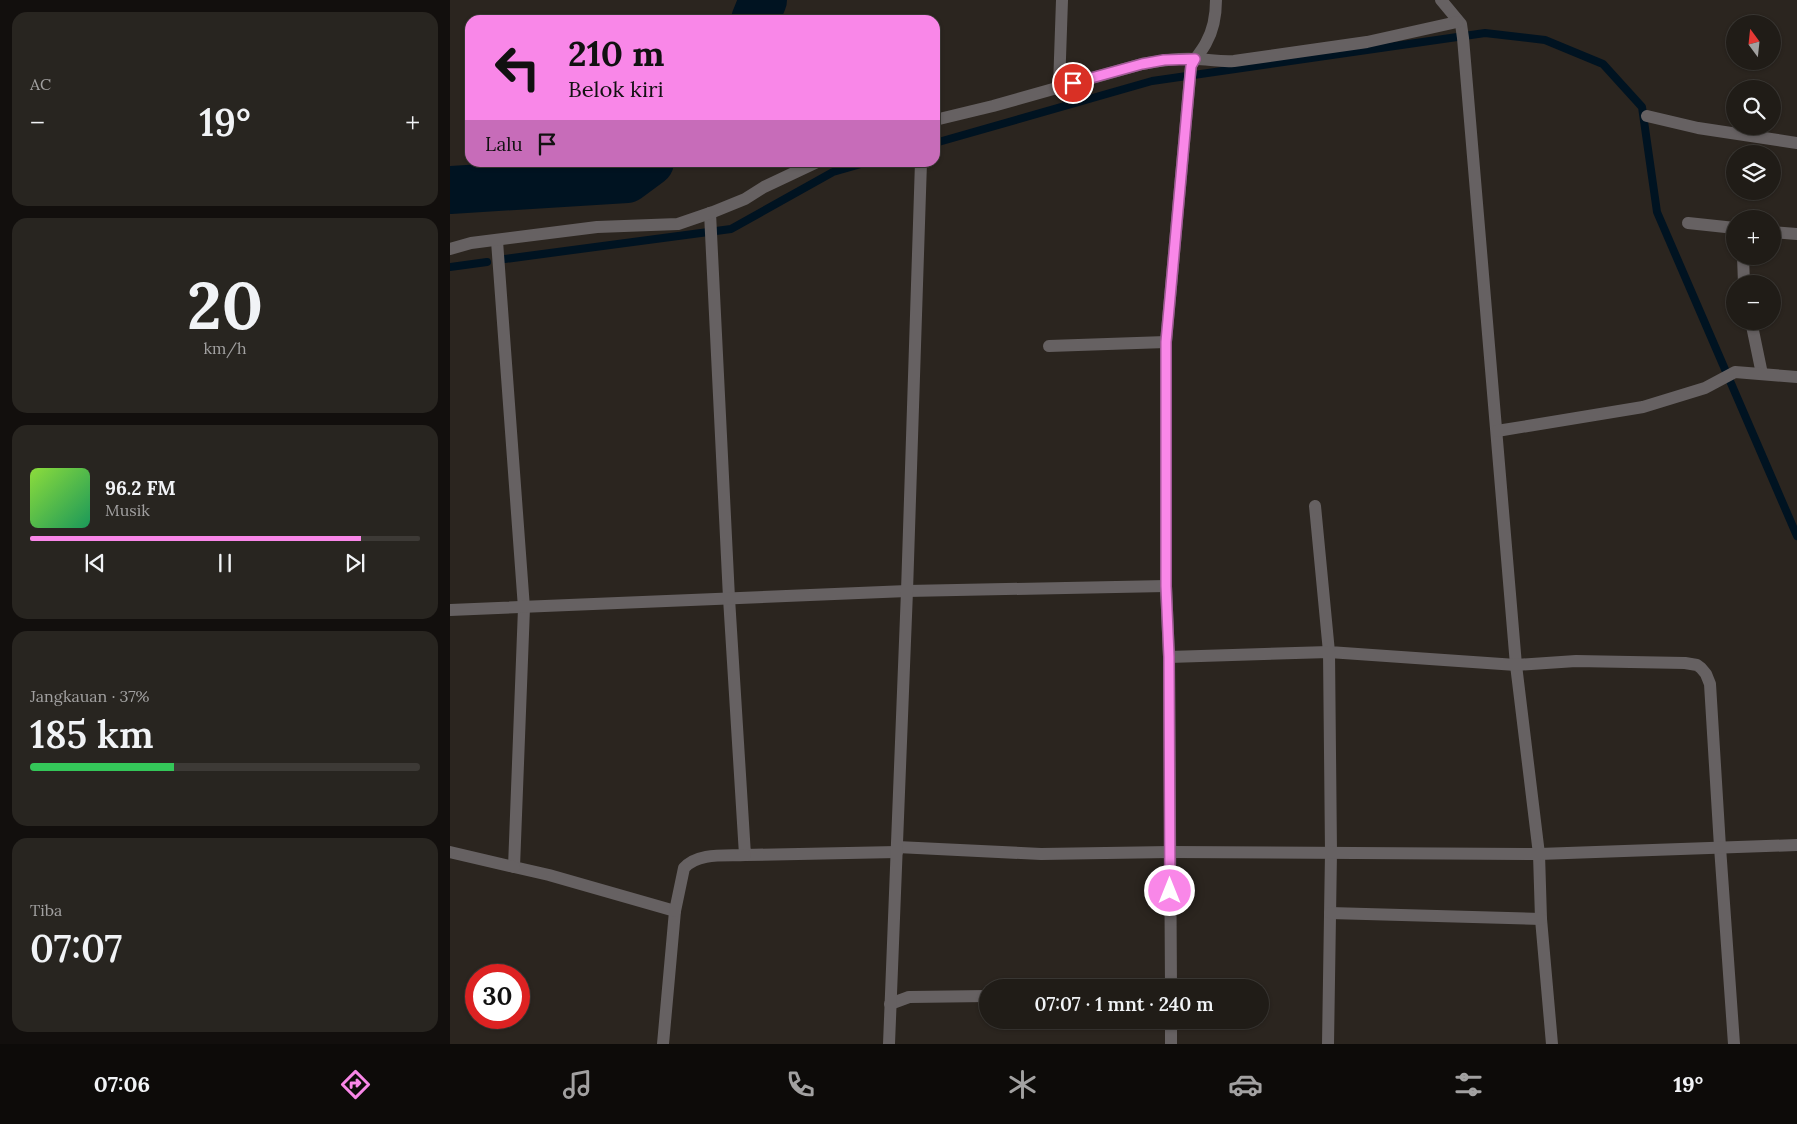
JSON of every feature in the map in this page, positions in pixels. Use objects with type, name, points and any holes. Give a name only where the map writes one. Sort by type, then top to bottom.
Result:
[{"type":"street","points":[[1059,87],[1062,0]]},
{"type":"street","points":[[1171,979],[1169,657],[1166,586],[1166,342],[1192,68],[1212,30],[1216,0]]},
{"type":"street","points":[[1441,0],[1461,29],[1516,665],[1539,854],[1541,919],[1552,1044]]},
{"type":"street","points":[[940,119],[1142,64],[1164,60],[1192,68],[1216,62],[1461,29]]},
{"type":"street","points":[[1647,116],[1698,128],[1797,143]]},
{"type":"street","points":[[450,249],[471,243],[597,227],[678,224],[710,219],[764,187],[806,167]]},
{"type":"street","points":[[889,1044],[907,591],[921,167]]},
{"type":"street","points":[[710,219],[729,598],[745,855]]},
{"type":"street","points":[[1688,223],[1726,227]]},
{"type":"street","points":[[1781,233],[1797,234]]},
{"type":"street","points":[[497,240],[524,608],[514,867]]},
{"type":"street","points":[[1753,330],[1762,374]]},
{"type":"street","points":[[1049,346],[1166,342]]},
{"type":"street","points":[[1497,431],[1643,407],[1705,388],[1735,372],[1797,377]]},
{"type":"street","points":[[1315,506],[1329,652],[1331,852],[1328,1044]]},
{"type":"street","points":[[450,610],[907,591],[1166,586]]},
{"type":"street","points":[[1169,657],[1329,652],[1516,665],[1576,661],[1659,662],[1697,665],[1706,674],[1710,684],[1734,1044]]},
{"type":"street","points":[[663,1044],[675,911],[684,868],[695,859],[709,856],[897,850],[1041,854],[1331,852],[1539,854],[1797,845]]},
{"type":"street","points":[[450,852],[558,877],[675,911]]},
{"type":"street","points":[[1330,913],[1541,919]]},
{"type":"street","points":[[890,1004],[909,997],[979,996]]},
{"type":"street","points":[[1171,1029],[1172,1044]]},
{"type":"waterway","points":[[757,15],[763,0]]},
{"type":"waterway","points":[[940,142],[1152,81],[1485,33],[1545,40],[1603,64],[1642,107],[1657,212],[1797,536]]},
{"type":"waterway","points":[[450,190],[627,179],[643,167]]},
{"type":"waterway","points":[[505,259],[731,229],[833,172],[850,167]]},
{"type":"waterway","points":[[450,267],[487,262]]},
{"type":"route","points":[[1073,83],[1142,64],[1164,60],[1195,59],[1191,66],[1166,342],[1166,586],[1169,657],[1170,891]]}]
